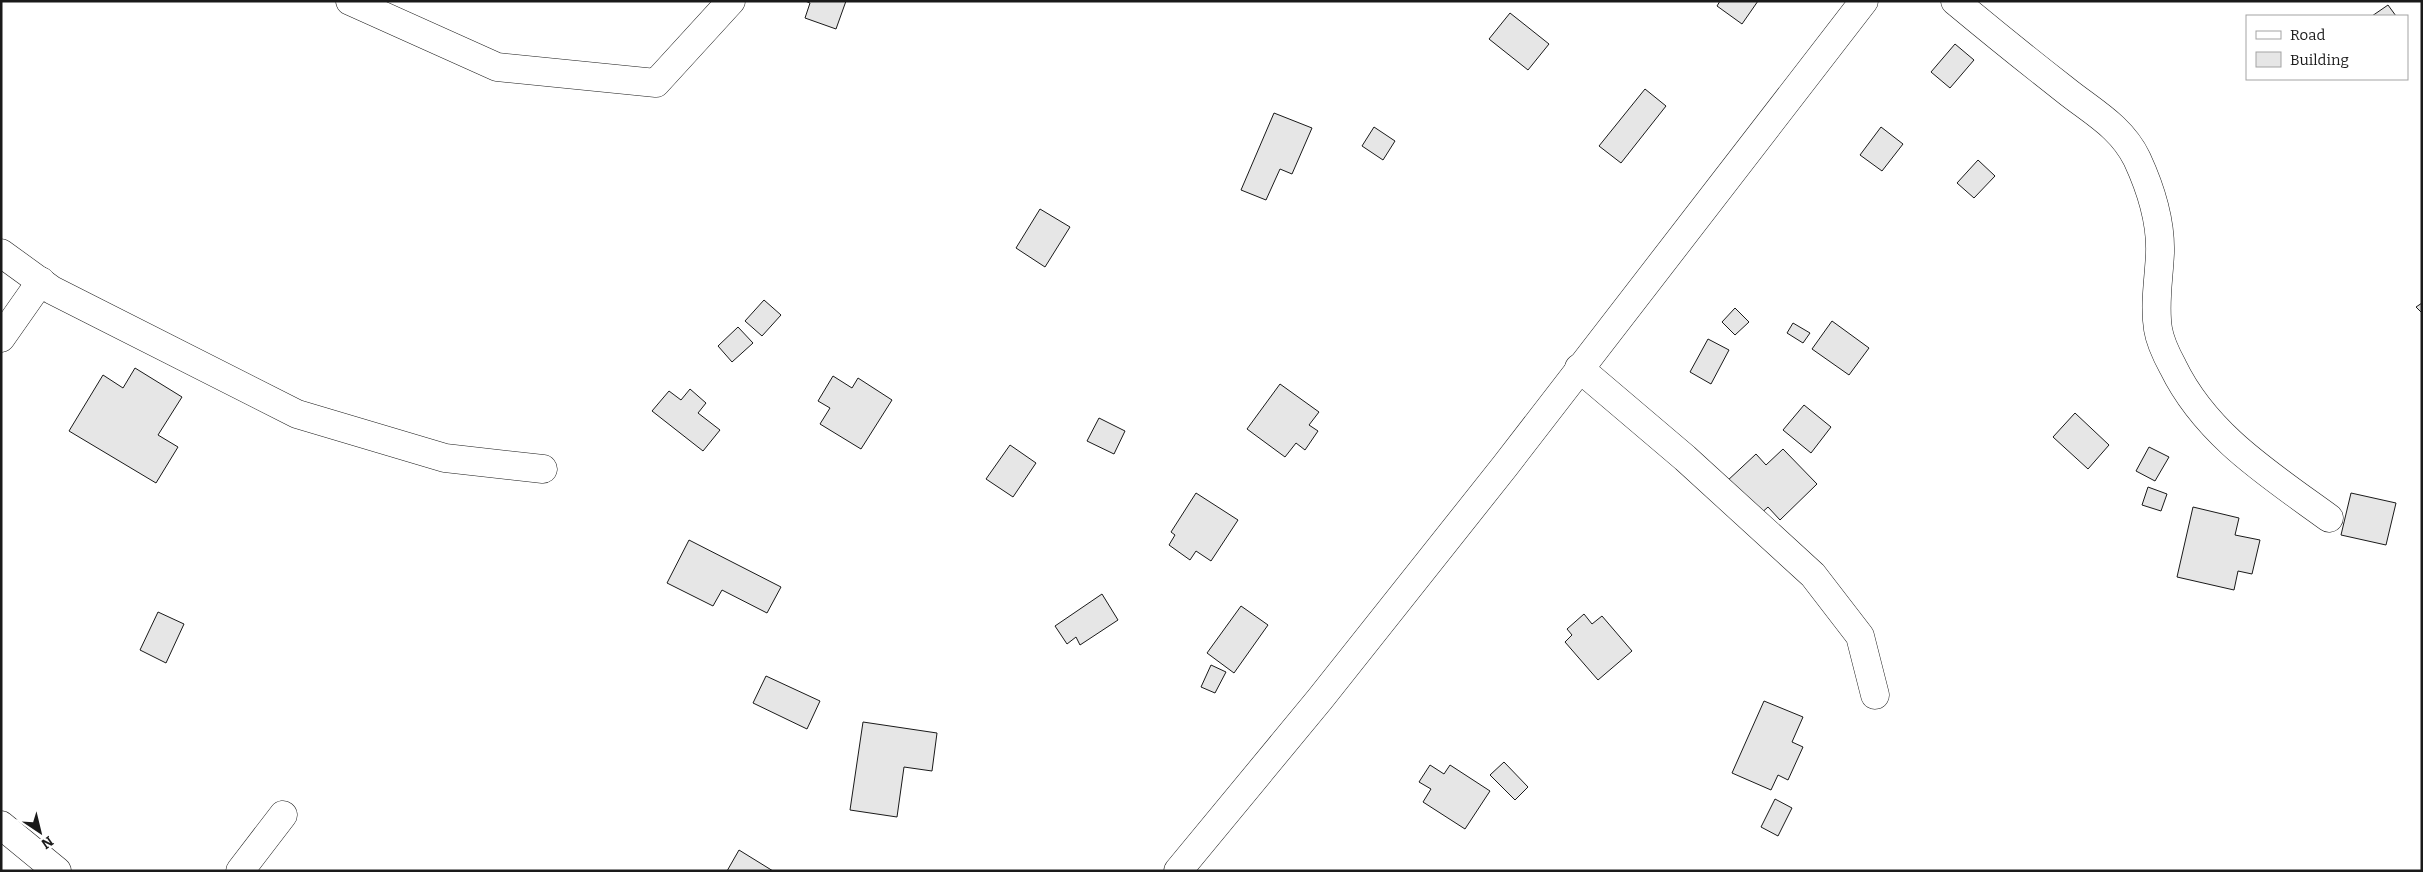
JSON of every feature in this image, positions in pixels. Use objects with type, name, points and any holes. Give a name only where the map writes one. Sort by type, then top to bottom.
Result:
[{"type":"street","points":[[350,1],[496,67],[656,83],[731,1]]},
{"type":"street","points":[[1178,871],[1320,699],[1506,466],[1579,368],[1864,1]]},
{"type":"street","points":[[1955,1],[2072,96],[2107,120],[2124,139],[2136,158],[2153,203],[2160,251],[2158,330],[2166,353],[2183,388],[2205,417],[2246,457],[2329,518]]},
{"type":"street","points":[[1,253],[52,290],[297,414],[445,458],[543,469]]},
{"type":"street","points":[[1,338],[41,281]]},
{"type":"street","points":[[1579,368],[1685,458],[1813,575],[1860,636],[1875,695]]},
{"type":"street","points":[[240,871],[284,815]]},
{"type":"street","points":[[1,825],[57,871]]},
{"type":"building","points":[[805,1],[846,1],[836,29],[805,18],[810,3]]},
{"type":"building","points":[[1720,1],[1758,1],[1742,24],[1717,6]]},
{"type":"building","points":[[2388,5],[2395,15],[2373,15]]},
{"type":"building","points":[[1510,13],[1549,44],[1528,70],[1489,39]]},
{"type":"building","points":[[1955,44],[1974,60],[1950,88],[1931,72]]},
{"type":"building","points":[[1645,89],[1666,106],[1621,163],[1599,146]]},
{"type":"building","points":[[1274,113],[1312,128],[1292,174],[1280,169],[1266,200],[1241,190]]},
{"type":"building","points":[[1374,127],[1395,141],[1383,160],[1362,146]]},
{"type":"building","points":[[1881,127],[1903,144],[1882,171],[1860,155]]},
{"type":"building","points":[[1978,160],[1995,176],[1974,198],[1957,183]]},
{"type":"building","points":[[1040,209],[1070,227],[1045,267],[1016,248]]},
{"type":"building","points":[[764,300],[781,315],[762,336],[745,321]]},
{"type":"building","points":[[2422,303],[2422,313],[2416,307]]},
{"type":"building","points":[[1735,308],[1749,322],[1735,335],[1722,322]]},
{"type":"building","points":[[1832,321],[1869,348],[1849,375],[1812,349]]},
{"type":"building","points":[[1793,323],[1810,333],[1803,343],[1787,333]]},
{"type":"building","points":[[738,327],[753,343],[732,362],[718,346]]},
{"type":"building","points":[[1708,339],[1729,350],[1711,384],[1690,372]]},
{"type":"building","points":[[135,368],[182,397],[158,435],[178,447],[156,483],[69,431],[103,375],[123,388]]},
{"type":"building","points":[[833,376],[852,388],[858,378],[892,400],[861,449],[820,424],[830,408],[818,401]]},
{"type":"building","points":[[1280,384],[1319,412],[1309,425],[1318,431],[1305,450],[1296,443],[1285,457],[1247,429]]},
{"type":"building","points":[[690,389],[706,403],[698,413],[720,430],[703,451],[652,411],[669,391],[681,400]]},
{"type":"building","points":[[1804,405],[1831,427],[1811,453],[1783,430]]},
{"type":"building","points":[[2075,413],[2109,445],[2088,469],[2053,437]]},
{"type":"building","points":[[1099,418],[1125,431],[1114,454],[1087,441]]},
{"type":"building","points":[[1010,445],[1036,463],[1013,497],[986,479]]},
{"type":"building","points":[[2149,447],[2169,457],[2155,481],[2136,471]]},
{"type":"building","points":[[1783,449],[1817,484],[1780,520],[1768,507],[1758,516],[1726,482],[1756,454],[1766,465]]},
{"type":"building","points":[[2148,487],[2167,494],[2161,511],[2142,505]]},
{"type":"building","points":[[1196,493],[1238,520],[1211,561],[1196,551],[1190,560],[1169,545],[1175,535],[1171,532]]},
{"type":"building","points":[[2351,493],[2396,503],[2386,545],[2341,535]]},
{"type":"building","points":[[2193,507],[2239,518],[2235,535],[2260,540],[2252,574],[2238,571],[2234,590],[2177,577]]},
{"type":"building","points":[[689,540],[781,587],[767,613],[722,590],[713,606],[667,583]]},
{"type":"building","points":[[1102,594],[1118,620],[1080,645],[1076,637],[1067,644],[1055,626]]},
{"type":"building","points":[[1241,606],[1268,625],[1234,673],[1207,653]]},
{"type":"building","points":[[158,612],[184,624],[166,663],[140,650]]},
{"type":"building","points":[[1584,614],[1592,624],[1602,616],[1632,651],[1598,680],[1565,642],[1572,635],[1567,629]]},
{"type":"building","points":[[1211,665],[1226,672],[1215,693],[1201,687]]},
{"type":"building","points":[[766,676],[820,701],[807,729],[753,703]]},
{"type":"building","points":[[1764,701],[1803,717],[1792,742],[1803,747],[1788,780],[1778,775],[1771,790],[1732,773]]},
{"type":"building","points":[[863,722],[937,733],[932,771],[904,767],[897,817],[850,810]]},
{"type":"building","points":[[1504,762],[1528,787],[1515,800],[1490,775]]},
{"type":"building","points":[[1430,765],[1444,774],[1450,765],[1490,791],[1465,829],[1423,802],[1431,789],[1419,782]]},
{"type":"building","points":[[1775,799],[1792,808],[1778,836],[1761,827]]},
{"type":"building","points":[[739,850],[773,871],[727,871]]}]
